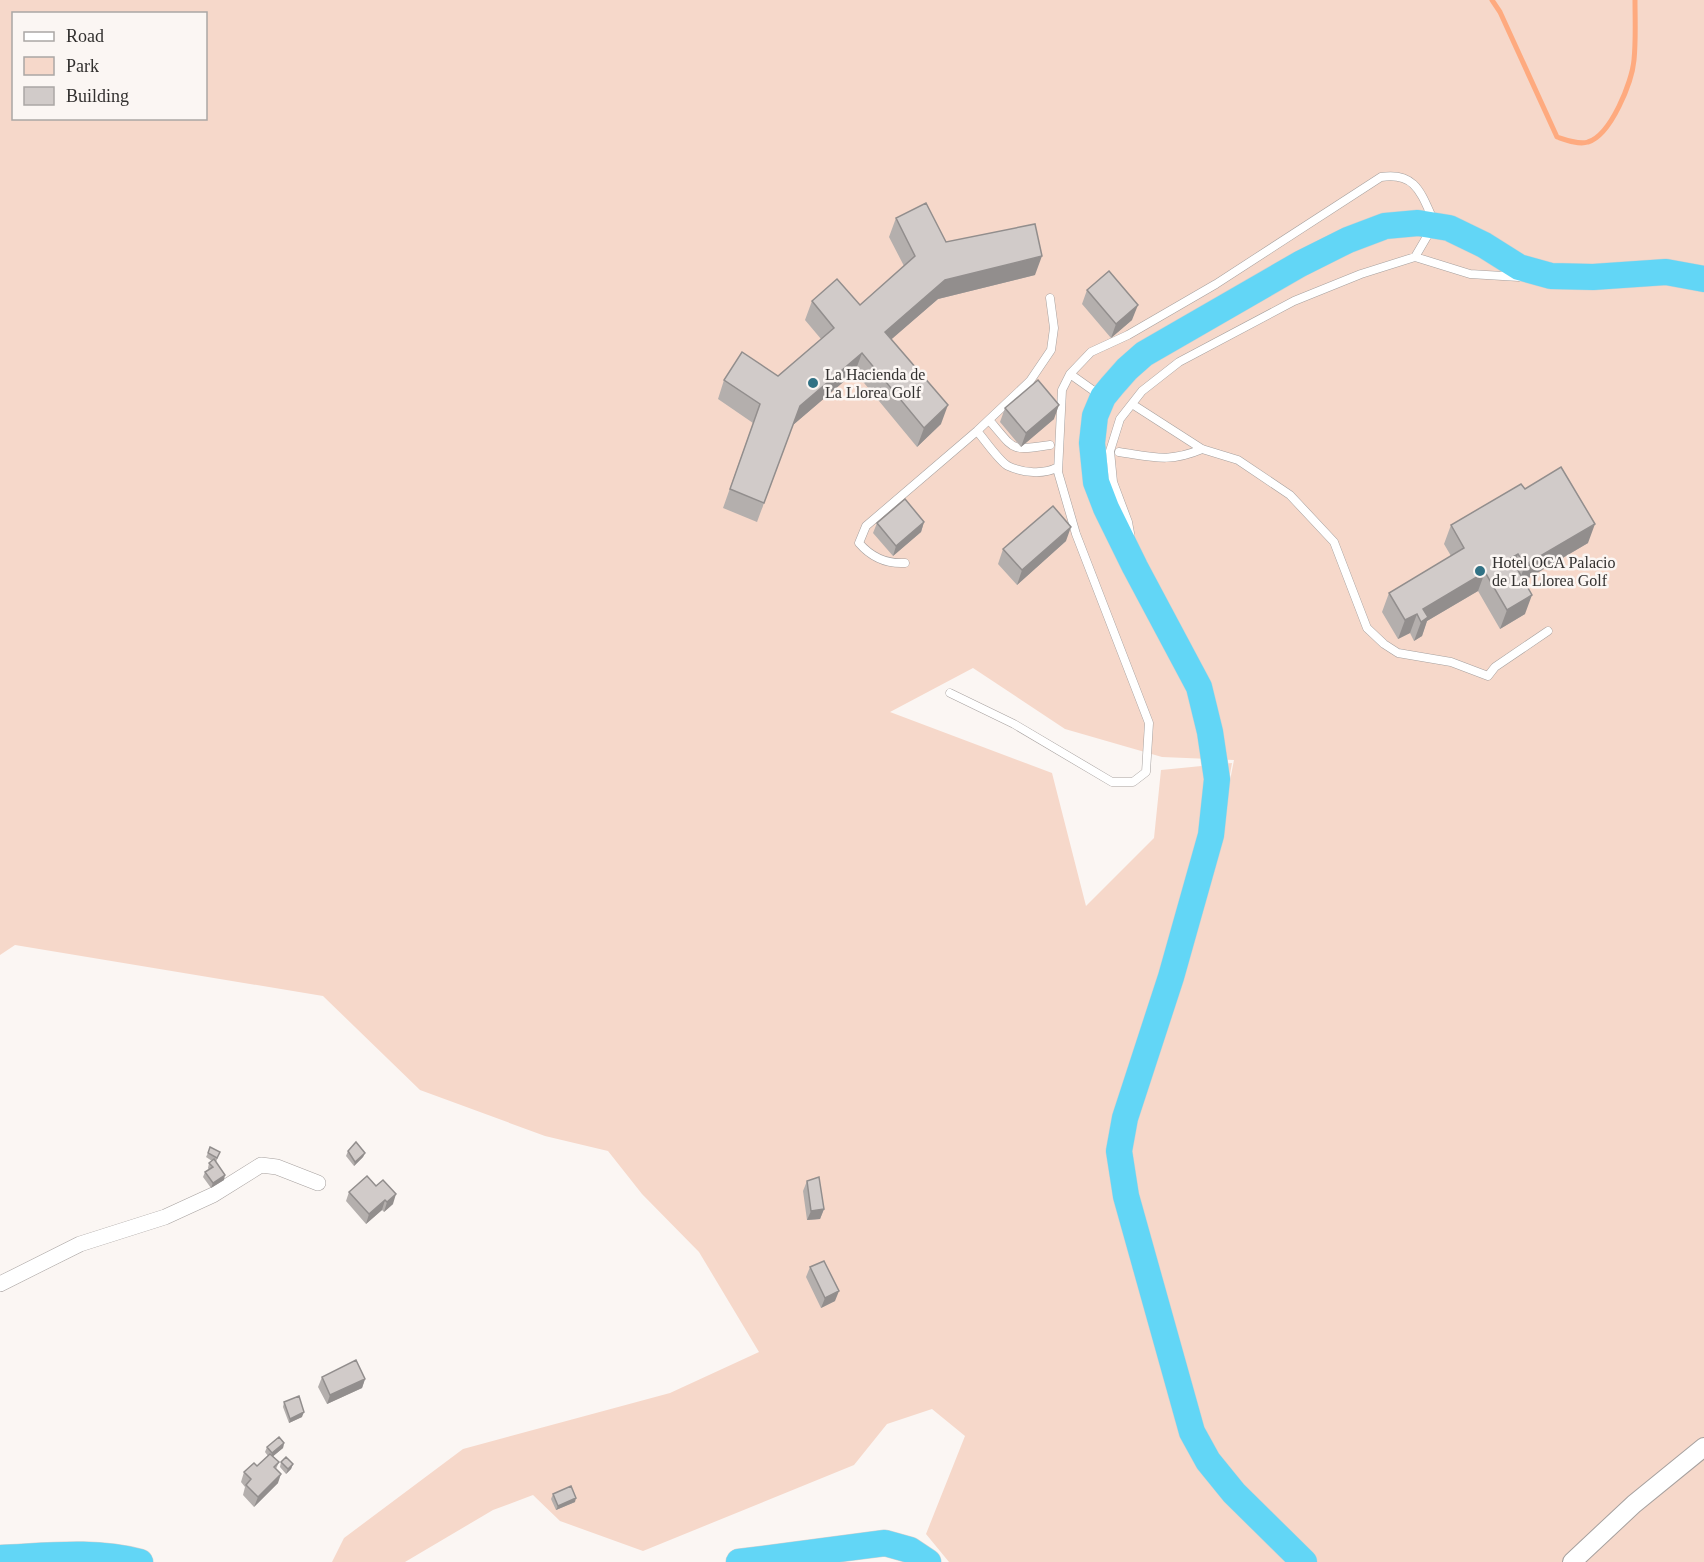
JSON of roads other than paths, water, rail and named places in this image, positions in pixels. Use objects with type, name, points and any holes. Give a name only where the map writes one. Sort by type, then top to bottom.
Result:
[{"type":"highway","points":[[1304,1562],[1234,1493],[1208,1461],[1192,1432],[1126,1196],[1119,1151],[1125,1118],[1171,977],[1211,835],[1217,779],[1210,732],[1199,687],[1135,567],[1096,482],[1092,443],[1095,416],[1103,397],[1127,369],[1144,354],[1300,264],[1348,240],[1384,226],[1418,223],[1449,228],[1484,245],[1519,267],[1551,276],[1593,278],[1666,272],[1704,279]]},
{"type":"highway","points":[[739,1562],[885,1542],[910,1550],[928,1562]]},
{"type":"highway","points":[[0,1558],[93,1554],[117,1556],[140,1562]]},
{"type":"street","points":[[0,1284],[80,1244],[165,1217],[213,1195],[261,1165],[277,1167],[318,1183]]},
{"type":"street","points":[[1572,1562],[1634,1504],[1704,1447]]},
{"type":"lane","points":[[950,693],[1014,724],[1112,782],[1133,782],[1146,772],[1149,723],[1076,534],[1058,467],[1062,390],[1070,374],[1091,352],[1128,335],[1216,284],[1381,177],[1394,175],[1406,178],[1420,190],[1431,215]]},
{"type":"lane","points":[[1415,258],[1429,233]]},
{"type":"lane","points":[[1135,567],[1128,522],[1113,482],[1110,451],[1120,419],[1142,391],[1179,362],[1285,306],[1361,274],[1415,258],[1470,274],[1521,277],[1537,272]]},
{"type":"lane","points":[[905,563],[891,564],[867,552],[859,543],[866,526],[977,431],[1030,381],[1051,350],[1054,328],[1050,298]]},
{"type":"lane","points":[[1070,374],[1103,397]]},
{"type":"lane","points":[[1132,404],[1202,449],[1238,460],[1290,495],[1334,542],[1367,628],[1398,653],[1451,662],[1488,676],[1495,667],[1548,631]]},
{"type":"lane","points":[[989,420],[1012,447],[1019,450],[1050,445]]},
{"type":"lane","points":[[977,431],[1007,466],[1040,473],[1050,472],[1058,467]]},
{"type":"lane","points":[[1119,452],[1169,459],[1186,456],[1202,449]]},
{"type":"waterway","points":[[1492,0],[1500,12],[1557,137],[1581,143],[1588,142],[1605,129],[1625,94],[1634,60],[1635,0]]},
{"type":"place","name":"La Hacienda de La Llorea Golf","points":[[813,383]]},
{"type":"place","name":"Hotel OCA Palacio de La Llorea Golf","points":[[1480,571]]}]
